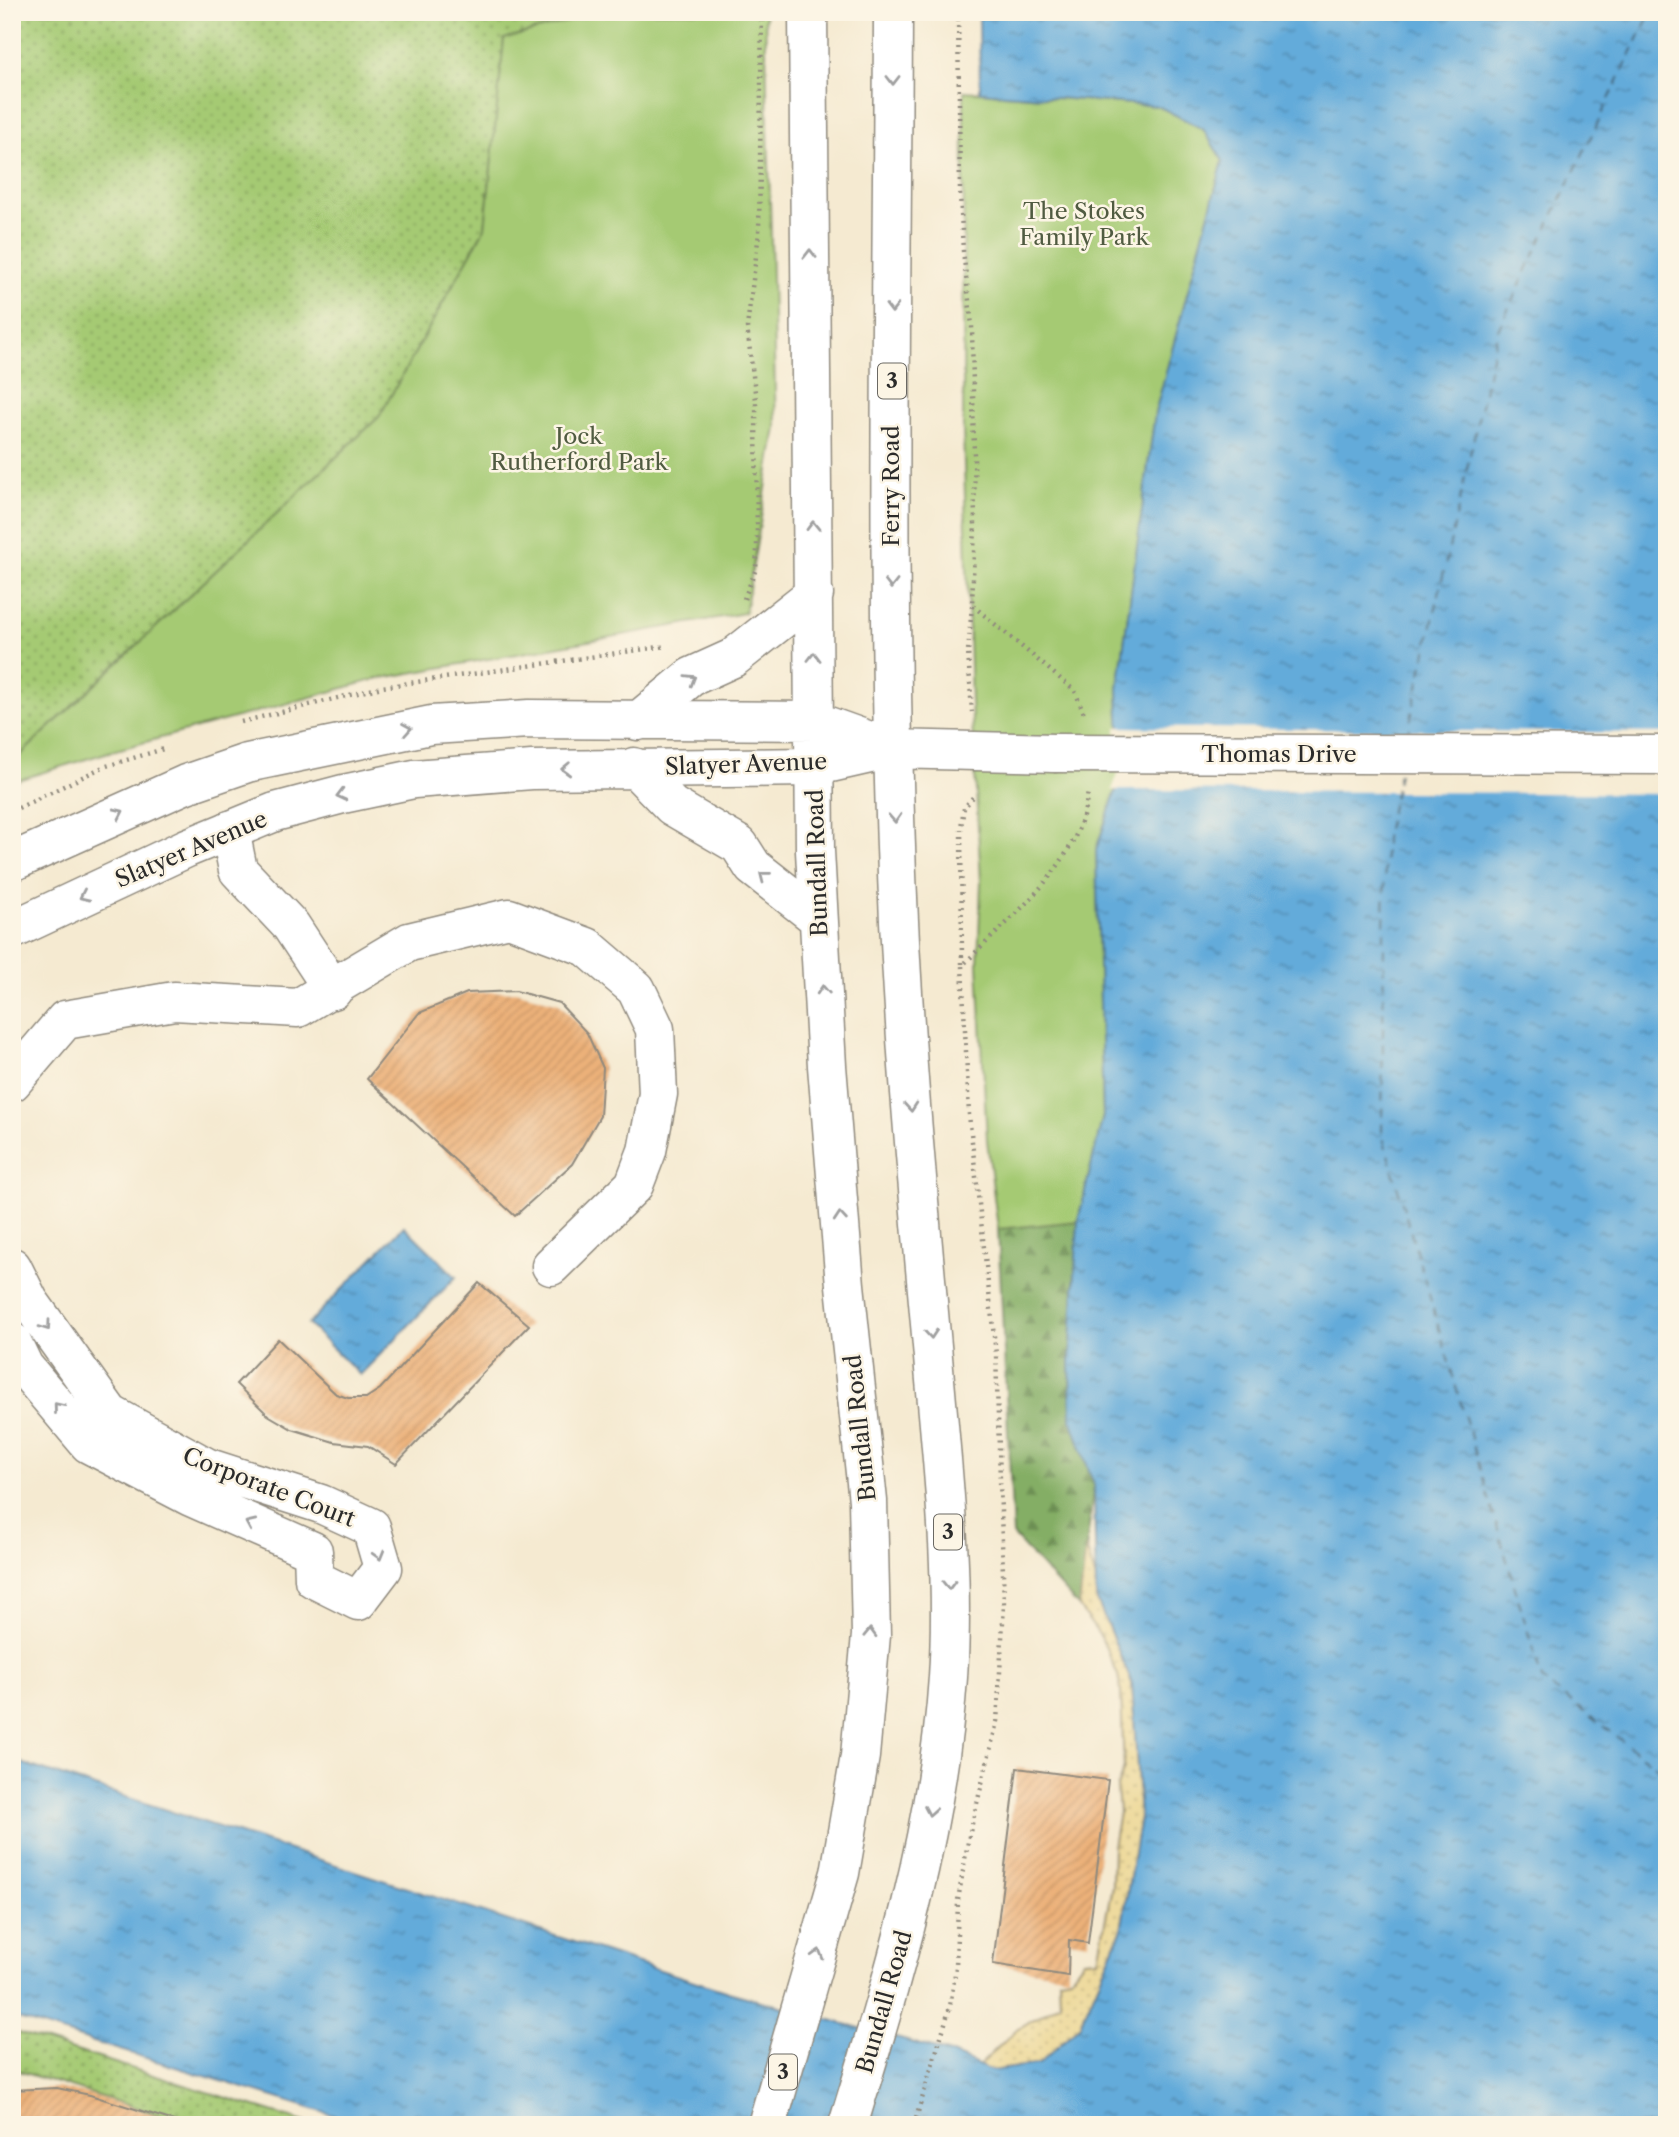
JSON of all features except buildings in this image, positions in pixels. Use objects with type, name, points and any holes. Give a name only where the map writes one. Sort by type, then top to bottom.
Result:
[{"type":"main road","name":"3","points":[[808,12],[814,721]]},
{"type":"main road","name":"Ferry Road","points":[[892,750],[893,12]]},
{"type":"main road","points":[[638,721],[691,677],[733,658],[814,594]]},
{"type":"main road","name":"Slatyer Avenue","points":[[12,862],[174,789],[247,762],[431,725],[529,719],[814,721],[892,750]]},
{"type":"main road","name":"Bundall Road","points":[[767,2125],[840,1873],[860,1756],[871,1635],[868,1501],[845,1285],[818,918],[814,721]]},
{"type":"main road","name":"Slatyer Avenue","points":[[12,930],[230,830],[275,813],[343,794],[415,779],[467,773],[634,767],[813,767],[892,750]]},
{"type":"main road","name":"Thomas Drive","points":[[892,750],[1667,755]]},
{"type":"main road","name":"Bundall Road","points":[[848,2125],[881,2019],[922,1857],[937,1774],[948,1678],[949,1611],[944,1466],[905,1039],[892,750]]},
{"type":"main road","points":[[634,767],[672,806],[740,845],[753,867],[818,918]]},
{"type":"main road","points":[[230,830],[239,870],[291,926],[333,990]]},
{"type":"main road","points":[[12,1082],[65,1020],[174,1001],[299,1008],[409,942],[509,918],[587,947],[636,989],[655,1029],[658,1094],[647,1151],[634,1185],[551,1266]]},
{"type":"main road","name":"Corporate Court","points":[[12,1267],[29,1301],[110,1415],[206,1467],[321,1504],[371,1527],[383,1567],[378,1576],[358,1601],[314,1579],[313,1552],[191,1497],[89,1444],[16,1358]]},
{"type":"path","points":[[743,602],[756,569],[757,548],[756,400],[747,327],[759,233],[762,12]]},
{"type":"path","points":[[958,12],[963,251],[972,325],[975,525],[968,651],[972,720]]},
{"type":"path","points":[[972,605],[1075,691],[1084,709],[1086,726]]},
{"type":"path","points":[[231,726],[382,687],[678,644]]},
{"type":"path","points":[[12,811],[103,767],[178,744]]},
{"type":"path","points":[[962,966],[1045,881],[1067,852],[1087,805],[1088,790]]},
{"type":"path","points":[[914,2125],[950,2007],[956,1967],[960,1887],[969,1836],[997,1722],[1005,1558],[996,1354],[969,1115],[962,966],[961,827],[964,808],[974,797]]},
{"type":"green space","points":[[12,12],[603,12],[504,39],[485,228],[379,417],[12,763]]},
{"type":"green space","name":"Jock Rutherford Park","points":[[603,12],[765,12],[776,428],[745,613],[377,679],[109,752],[12,782],[12,763],[379,417],[485,228],[504,39]]},
{"type":"green space","name":"The Stokes Family Park","points":[[964,91],[1158,106],[1203,129],[1223,161],[1155,413],[1118,689],[1121,775],[1096,850],[1103,1116],[1078,1221],[998,1229],[987,1140],[978,964],[981,882],[971,702],[963,429]]},
{"type":"green space","points":[[1078,1221],[1070,1361],[1071,1419],[1094,1485],[1079,1607],[1013,1535],[998,1229]]},
{"type":"green space","points":[[12,2031],[313,2125],[192,2125],[12,2069]]},
{"type":"green space","points":[[1459,2121],[1509,2121],[1515,2125],[1454,2125]]},
{"type":"sand","points":[[1086,1547],[1096,1580],[1096,1598],[1132,1683],[1140,1817],[1121,1931],[1080,2025],[1040,2064],[992,2071],[979,2066],[1016,2030],[1060,2003],[1059,1979],[1071,1977],[1084,1960],[1098,1959],[1112,1886],[1113,1847],[1119,1812],[1117,1787],[1124,1768],[1121,1692],[1118,1675],[1101,1637],[1079,1607]]},
{"type":"water","points":[[979,12],[1667,12],[1667,2125],[1515,2125],[1509,2121],[1460,2121],[1454,2125],[365,2125],[12,2017],[12,1760],[728,1992],[947,2052],[992,2071],[1039,2064],[1080,2025],[1121,1931],[1140,1817],[1132,1683],[1096,1598],[1094,1485],[1071,1419],[1070,1361],[1078,1221],[1103,1116],[1096,850],[1121,775],[1118,689],[1155,413],[1223,161],[1203,129],[1158,106],[980,92]]},
{"type":"water","points":[[404,1226],[456,1277],[360,1375],[308,1324]]},
{"type":"pier","points":[[1116,727],[1667,733],[1667,794],[1112,790],[1118,774]]},
{"type":"ferry route","points":[[1407,736],[1498,330],[1651,12]]},
{"type":"ferry route","points":[[1399,773],[1385,838],[1382,1134],[1542,1680],[1667,1775]]}]
